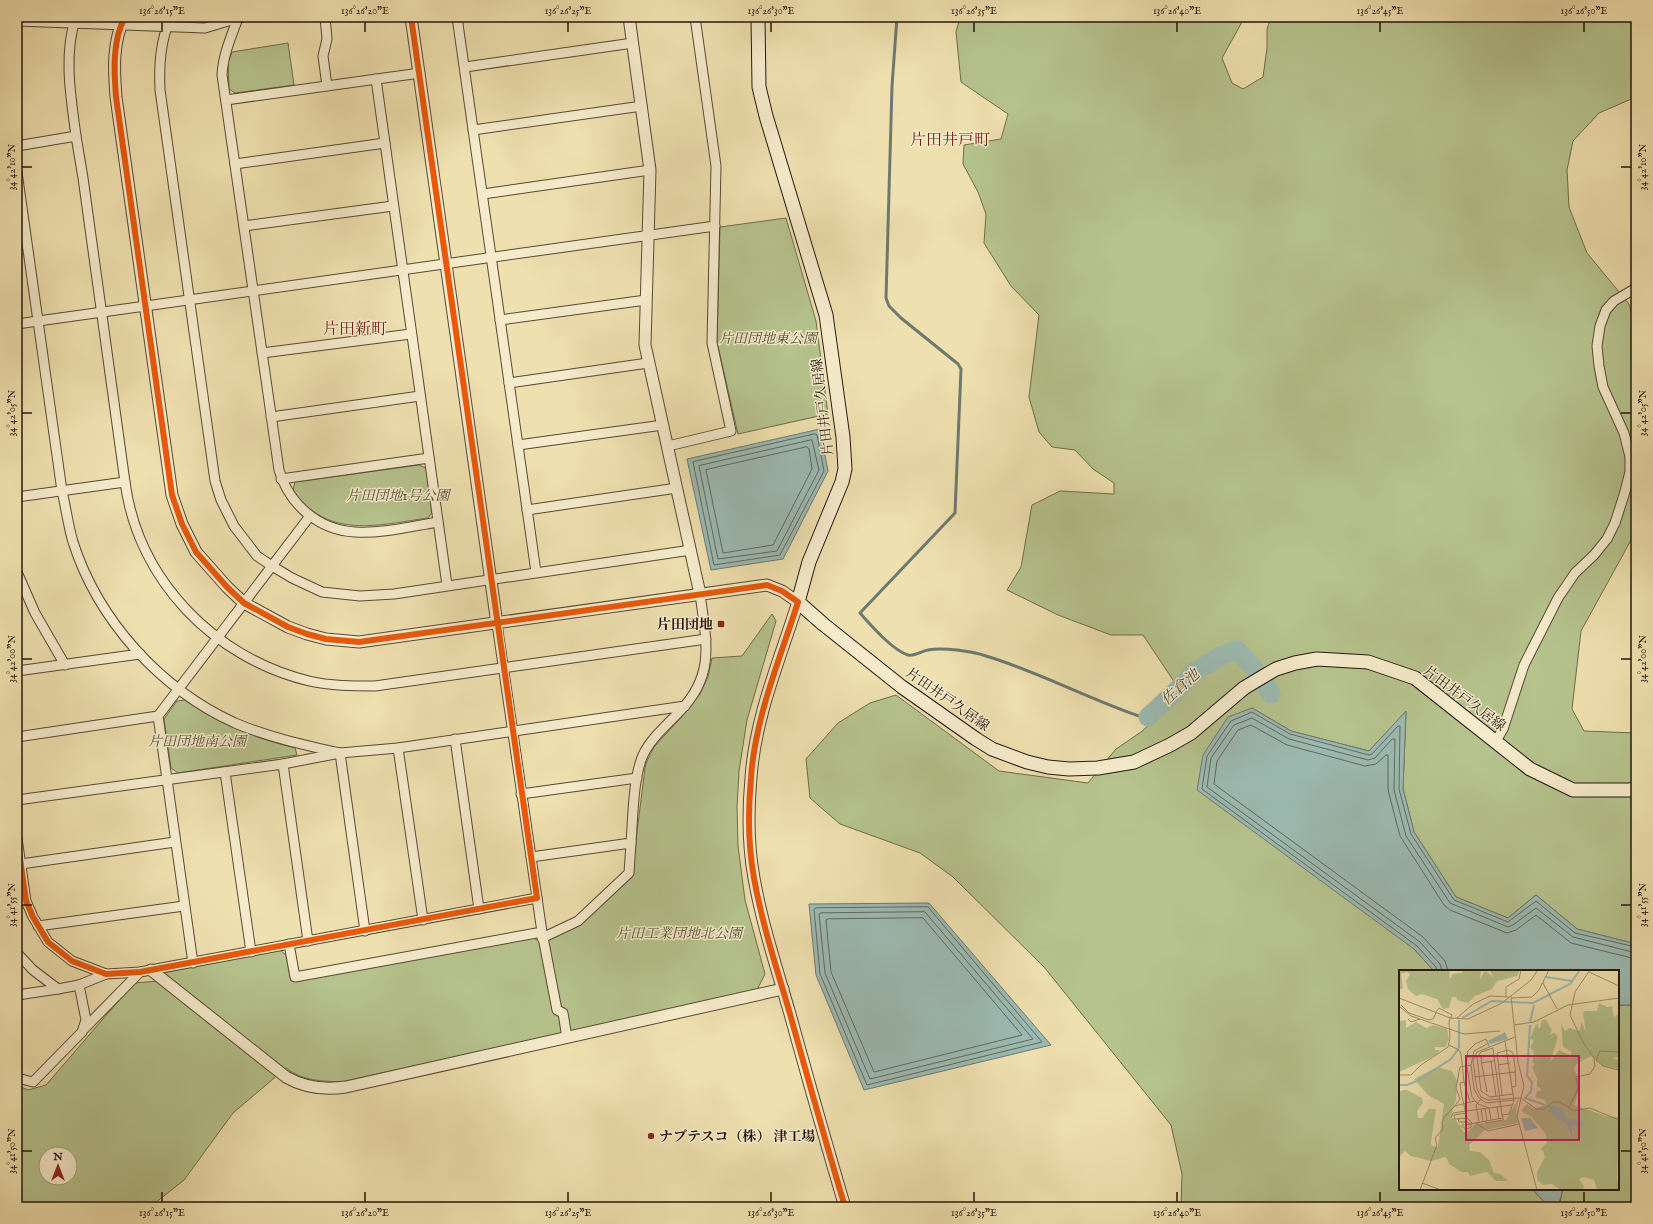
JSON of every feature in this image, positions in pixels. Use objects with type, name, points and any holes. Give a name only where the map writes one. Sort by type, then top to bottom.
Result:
[{"type":"main road","name":"片田井戸久居線","points":[[758,17],[760,87],[766,116],[826,316],[842,437],[845,470],[842,482],[809,562],[798,602],[823,624],[902,687],[976,739],[1010,757],[1048,767],[1098,768],[1134,762],[1191,733],[1244,688],[1276,669],[1295,663],[1317,659],[1368,662],[1415,678],[1530,769],[1573,790],[1630,790],[1636,788]]},
{"type":"street","points":[[171,17],[166,27],[160,53],[160,90],[215,481],[227,514],[257,556],[292,578],[322,592],[352,596],[394,594],[691,550]]},
{"type":"street","points":[[325,17],[327,39],[323,56],[327,86]]},
{"type":"street","points":[[412,17],[542,935],[557,1010],[563,1013],[567,1038]]},
{"type":"street","points":[[458,17],[536,572]]},
{"type":"street","points":[[289,944],[295,977],[542,935],[578,921],[629,874],[637,778],[642,757],[650,743],[685,706],[697,689],[705,665],[707,652],[700,594],[645,345],[650,170],[629,17]]},
{"type":"street","points":[[668,446],[731,431],[712,342],[716,166],[695,17]]},
{"type":"street","points":[[17,21],[123,21],[166,27],[205,28],[240,18]]},
{"type":"street","points":[[240,18],[223,62],[222,75],[279,470],[282,479],[295,502],[310,516],[332,527],[354,532],[369,532],[438,522]]},
{"type":"street","points":[[75,20],[70,50],[70,78],[76,136],[128,499],[133,520],[149,558],[162,581],[198,622],[217,638],[252,660],[275,670],[310,681],[343,686],[375,686],[706,639]]},
{"type":"street","points":[[123,21],[114,66],[116,97],[169,476],[176,509],[196,552],[227,587],[244,603],[288,627],[326,639],[346,641],[375,640],[497,624],[767,585],[782,591],[798,602],[762,712],[751,776],[750,832],[754,877],[765,927],[845,1207]]},
{"type":"street","points":[[464,67],[633,43]]},
{"type":"street","points":[[226,100],[420,73]]},
{"type":"street","points":[[376,79],[447,585]]},
{"type":"street","points":[[474,130],[642,106]]},
{"type":"street","points":[[17,146],[76,136]]},
{"type":"street","points":[[235,164],[385,143]]},
{"type":"street","points":[[482,194],[650,170]]},
{"type":"street","points":[[17,172],[62,491],[74,543],[95,592],[108,614],[140,654],[178,690],[207,709],[270,736],[340,753]]},
{"type":"street","points":[[244,226],[394,206]]},
{"type":"street","points":[[17,324],[715,226]]},
{"type":"street","points":[[1496,741],[1503,729],[1524,665],[1558,598],[1575,573],[1594,555],[1607,539],[1615,523],[1622,502],[1630,472],[1630,457],[1624,433],[1603,387],[1597,346],[1600,326],[1606,310],[1614,301],[1636,288]]},
{"type":"street","points":[[500,320],[646,300]]},
{"type":"street","points":[[262,353],[412,334]]},
{"type":"street","points":[[509,383],[648,363]]},
{"type":"street","points":[[271,416],[420,396]]},
{"type":"street","points":[[518,445],[663,425]]},
{"type":"street","points":[[282,479],[429,458]]},
{"type":"street","points":[[17,497],[126,482]]},
{"type":"street","points":[[527,510],[677,488]]},
{"type":"street","points":[[17,737],[158,716],[310,516]]},
{"type":"street","points":[[17,572],[34,613],[65,665]]},
{"type":"street","points":[[17,672],[140,654]]},
{"type":"street","points":[[17,800],[282,764],[340,753],[398,748],[455,740],[685,706]]},
{"type":"street","points":[[158,716],[193,962]]},
{"type":"street","points":[[455,740],[479,909]]},
{"type":"street","points":[[398,748],[423,920]]},
{"type":"street","points":[[340,753],[365,930]]},
{"type":"street","points":[[282,764],[308,941]]},
{"type":"street","points":[[225,772],[251,952]]},
{"type":"street","points":[[521,794],[637,778]]},
{"type":"street","points":[[17,838],[21,864],[21,892],[48,942],[61,953],[82,966],[106,974],[140,972],[537,898]]},
{"type":"street","points":[[21,864],[175,842]]},
{"type":"street","points":[[531,857],[631,843]]},
{"type":"street","points":[[38,926],[184,906]]},
{"type":"street","points":[[17,953],[33,970],[58,989]]},
{"type":"street","points":[[151,970],[286,1077],[311,1087],[324,1089],[346,1087],[783,990]]},
{"type":"street","points":[[17,1078],[33,1082],[140,972]]},
{"type":"street","points":[[17,995],[79,985],[106,974]]},
{"type":"street","points":[[79,985],[86,1020],[82,1032]]},
{"type":"green space","points":[[960,17],[1240,17],[1242,22],[1222,58],[1232,83],[1243,89],[1263,77],[1267,48],[1267,29],[1271,17],[1636,17],[1636,97],[1599,113],[1573,141],[1567,170],[1569,207],[1587,253],[1629,304],[1636,331],[1636,531],[1581,631],[1572,709],[1584,731],[1636,733],[1636,944],[1577,929],[1536,895],[1508,918],[1456,897],[1414,832],[1403,789],[1406,712],[1369,751],[1291,731],[1252,708],[1414,949],[1433,970],[1399,970],[1399,1190],[1533,1190],[1549,1207],[1181,1207],[1182,1174],[1171,1125],[1044,967],[953,877],[920,853],[840,824],[810,798],[806,759],[838,723],[870,703],[896,695],[999,771],[1088,783],[1116,749],[1141,732],[1183,695],[1143,635],[1111,635],[1058,615],[1007,590],[1021,567],[1032,505],[1060,491],[1114,494],[1114,483],[1093,469],[1075,450],[1052,447],[1039,432],[1029,397],[1039,315],[1011,286],[984,243],[986,214],[978,192],[963,164],[964,145],[1001,139],[1008,114],[961,82],[956,32]]},
{"type":"green space","points":[[288,43],[294,85],[235,93],[229,89],[228,63],[232,52]]},
{"type":"green space","name":"片田団地東公園","points":[[786,218],[816,321],[828,414],[738,434],[717,342],[720,227]]},
{"type":"green space","name":"片田団地1号公園","points":[[419,465],[426,468],[432,512],[428,518],[391,524],[354,525],[337,523],[321,516],[307,506],[293,490],[295,482]]},
{"type":"green space","name":"片田工業団地北公園","points":[[772,614],[776,621],[747,720],[739,771],[737,807],[738,846],[745,900],[765,974],[757,990],[341,1082],[319,1081],[306,1078],[299,1076],[286,1068],[233,1113],[184,1180],[150,1207],[17,1207],[17,1085],[28,1090],[46,1085],[134,983],[171,980],[162,973],[280,950],[286,955],[291,981],[532,937],[537,940],[553,937],[581,924],[633,876],[635,848],[647,761],[654,747],[687,711],[700,694],[708,677],[712,658],[742,656]]},
{"type":"green space","name":"片田団地南公園","points":[[185,700],[238,729],[266,740],[295,748],[297,755],[178,773],[171,768],[164,719],[177,701]]},
{"type":"green space","points":[[1619,1005],[1636,1005],[1636,1207],[1559,1207],[1563,1190],[1619,1190]]},
{"type":"water","points":[[820,429],[828,471],[783,559],[711,570],[687,459]]},
{"type":"water","points":[[1252,708],[1291,731],[1369,751],[1406,711],[1403,789],[1414,832],[1456,897],[1508,918],[1536,895],[1577,929],[1636,944],[1636,1005],[1619,1005],[1619,970],[1433,970],[1414,949],[1197,790],[1203,755],[1228,717]]},
{"type":"water","points":[[929,903],[1051,1045],[864,1090],[816,975],[809,904]]},
{"type":"water","points":[[1533,1190],[1563,1190],[1558,1207],[1549,1207]]},
{"type":"waterway","points":[[897,17],[892,86],[886,298],[889,306],[901,318],[958,364],[961,369],[955,513],[860,613],[889,643],[908,655],[934,649],[957,650],[980,654],[1026,670],[1125,711],[1145,718],[1148,717]]},
{"type":"waterway","name":"佐倉池","points":[[1148,717],[1194,672],[1221,656],[1237,650],[1253,667]]},
{"type":"waterway","name":"佐倉池","points":[[1265,684],[1271,694]]},
{"type":"cycle path","points":[[125,17],[116,46],[116,97],[172,495],[182,524],[196,552],[227,587],[244,603],[288,627],[307,634],[326,639],[359,642],[767,585],[782,591],[798,602],[769,688],[753,755],[749,828],[754,878],[765,929],[845,1207]]},
{"type":"cycle path","points":[[17,838],[26,901],[33,917],[48,942],[72,961],[106,974],[140,972],[537,898],[411,17]]},
{"type":"place","name":"片田団地","points":[[721,624]]},
{"type":"place","name":"ナブテスコ（株） 津工場","points":[[651,1136]]},
{"type":"district","name":"片田井戸町","points":[[950,139]]},
{"type":"district","name":"片田新町","points":[[355,328]]}]
